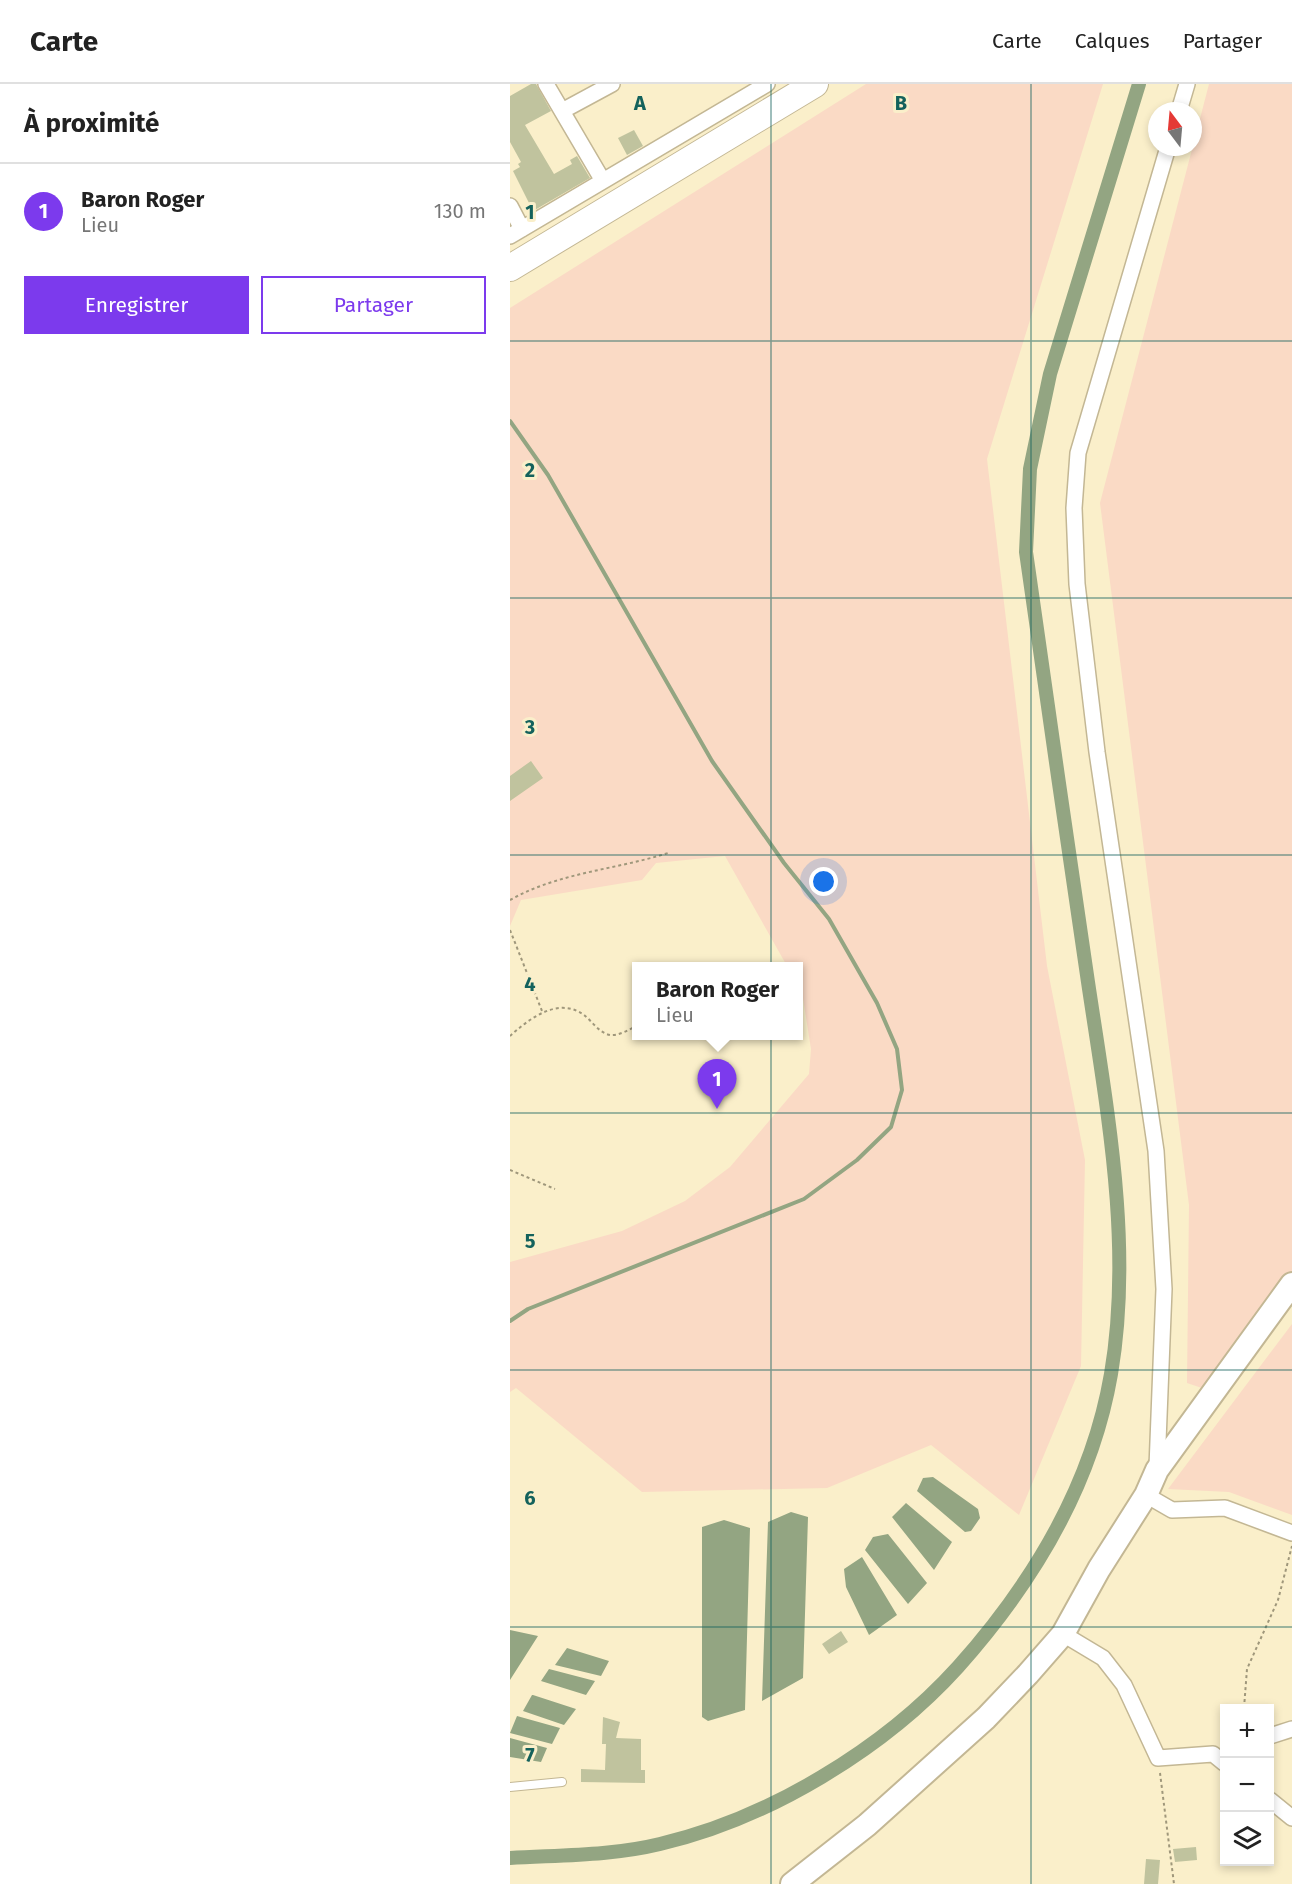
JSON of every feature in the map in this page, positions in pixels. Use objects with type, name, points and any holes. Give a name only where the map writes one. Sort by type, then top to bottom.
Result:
[{"type":"main road","points":[[510,268],[815,84]]},
{"type":"street","points":[[546,84],[603,181]]},
{"type":"street","points":[[562,111],[612,84]]},
{"type":"street","points":[[510,206],[516,233],[767,84]]},
{"type":"street","points":[[1182,102],[1187,84]]},
{"type":"street","points":[[1157,1470],[1164,1289],[1156,1151],[1097,752],[1077,584],[1074,508],[1078,453],[1165,156]]},
{"type":"street","points":[[792,1884],[867,1825],[986,1718],[1063,1634],[1146,1495],[1157,1470],[1292,1284]]},
{"type":"street","points":[[1146,1495],[1172,1510],[1226,1508],[1292,1533]]},
{"type":"street","points":[[1063,1634],[1103,1658],[1124,1685],[1158,1758],[1220,1756]]},
{"type":"street","points":[[1274,1734],[1292,1729]]},
{"type":"street","points":[[1274,1804],[1292,1818]]},
{"type":"lane","points":[[510,1787],[562,1782]]},
{"type":"path","points":[[510,900],[536,887],[570,875],[634,864],[668,854]]},
{"type":"path","points":[[510,930],[542,1012]]},
{"type":"path","points":[[510,1036],[542,1012],[561,1008],[582,1013],[604,1033],[612,1035],[632,1028]]},
{"type":"path","points":[[510,1170],[555,1189]]},
{"type":"path","points":[[1244,1704],[1247,1669],[1278,1599],[1292,1545]]},
{"type":"path","points":[[1158,1758],[1174,1884]]},
{"type":"shaded area","points":[[866,84],[1103,84],[987,459],[1047,966],[1085,1160],[1081,1366],[1019,1515],[931,1445],[827,1488],[642,1492],[516,1388],[510,1392],[510,1262],[622,1231],[685,1201],[730,1167],[809,1074],[811,1049],[803,998],[803,962],[785,962],[725,856],[656,863],[642,880],[521,900],[510,926],[510,308]]},
{"type":"shaded area","points":[[1209,84],[1292,84],[1292,1275],[1205,1389],[1187,1383],[1189,1205],[1100,503],[1190,156],[1202,156],[1202,111]]},
{"type":"shaded area","points":[[1292,1324],[1292,1515],[1229,1492],[1168,1489]]},
{"type":"shaded area","points":[[933,1477],[978,1509],[980,1518],[971,1531],[965,1532],[917,1491],[923,1478]]},
{"type":"shaded area","points":[[906,1503],[952,1542],[934,1570],[892,1517]]},
{"type":"shaded area","points":[[791,1512],[808,1517],[803,1678],[762,1701],[768,1522]]},
{"type":"shaded area","points":[[724,1520],[750,1528],[745,1710],[708,1721],[702,1717],[702,1527]]},
{"type":"shaded area","points":[[888,1534],[927,1583],[908,1604],[865,1550],[873,1537]]},
{"type":"shaded area","points":[[862,1557],[897,1615],[869,1635],[846,1587],[844,1569]]},
{"type":"shaded area","points":[[510,1630],[538,1636],[510,1680]]},
{"type":"shaded area","points":[[567,1648],[609,1661],[601,1676],[555,1665]]},
{"type":"shaded area","points":[[549,1669],[595,1681],[586,1695],[541,1681]]},
{"type":"shaded area","points":[[532,1695],[576,1709],[564,1725],[523,1711]]},
{"type":"shaded area","points":[[517,1716],[560,1728],[552,1744],[510,1733]]},
{"type":"shaded area","points":[[510,1738],[547,1748],[541,1762],[510,1757]]},
{"type":"building","points":[[531,84],[536,84],[551,111],[525,125],[554,174],[572,164],[570,160],[577,156],[590,178],[533,211],[513,171],[520,167],[518,164],[521,162],[510,142],[510,96]]},
{"type":"building","points":[[634,130],[643,146],[627,155],[618,138]]},
{"type":"building","points":[[531,761],[543,778],[510,801],[510,776]]},
{"type":"building","points":[[841,1631],[848,1642],[829,1654],[822,1644]]},
{"type":"building","points":[[603,1717],[620,1722],[616,1738],[641,1739],[641,1770],[645,1770],[645,1783],[581,1782],[581,1769],[605,1770],[606,1744],[602,1744]]},
{"type":"building","points":[[1196,1847],[1197,1860],[1175,1862],[1173,1849]]},
{"type":"building","points":[[1146,1859],[1160,1860],[1158,1884],[1144,1884]]},
{"type":"waterway","points":[[510,1858],[623,1851],[701,1833],[782,1799],[822,1777],[860,1752],[928,1697],[985,1635],[1034,1567],[1055,1531],[1074,1494],[1089,1455],[1102,1415],[1111,1374],[1117,1325],[1119,1276],[1115,1178],[1103,1079],[1026,552],[1030,469],[1050,374],[1139,84]]},
{"type":"waterway","points":[[510,421],[548,475],[712,761],[784,863],[829,919],[877,1003],[897,1049],[902,1090],[891,1127],[857,1160],[804,1199],[528,1309],[510,1321]]},
{"type":"place","name":"Baron Roger","points":[[717,1109]]}]
